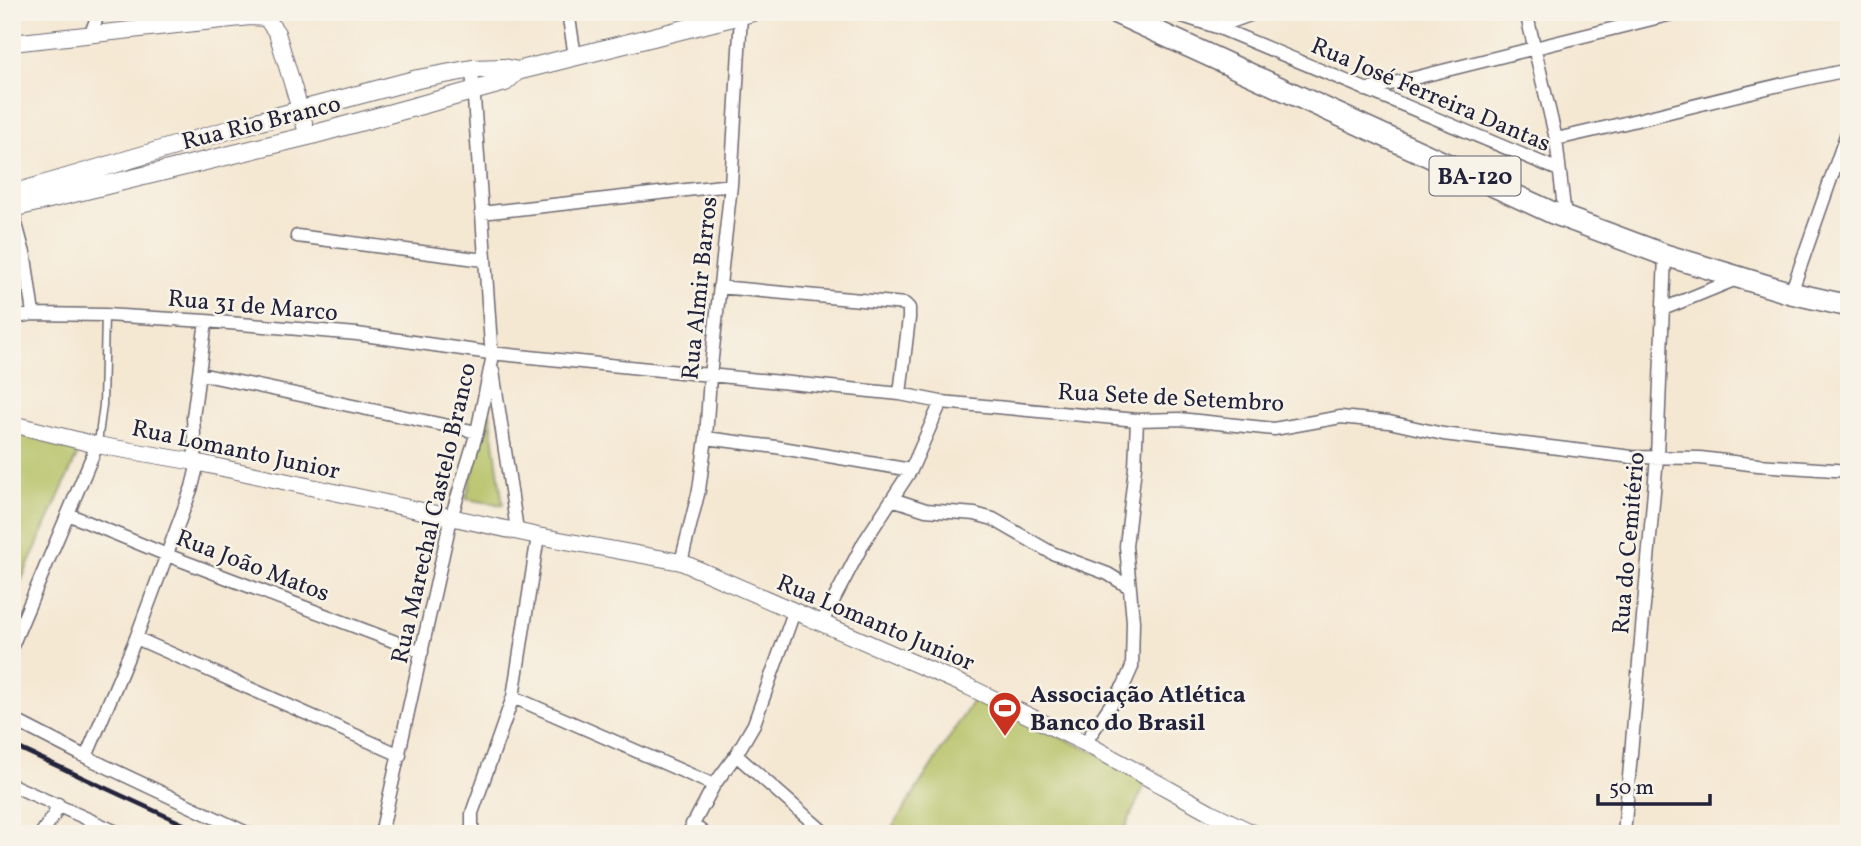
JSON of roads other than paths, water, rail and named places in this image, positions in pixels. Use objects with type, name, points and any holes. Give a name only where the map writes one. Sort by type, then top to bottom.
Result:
[{"type":"main road","name":"BA-120","points":[[1114,12],[1565,218],[1665,255],[1791,293],[1849,306]]},
{"type":"main road","name":"Rua Rio Branco","points":[[12,194],[418,79],[472,69],[503,68],[517,71],[747,14]]},
{"type":"main road","name":"Rua Rio Branco","points":[[12,209],[473,92],[505,82],[517,71]]},
{"type":"street","points":[[90,36],[99,12]]},
{"type":"street","points":[[568,12],[575,56]]},
{"type":"street","name":"Rua José Ferreira Dantas","points":[[1170,12],[1217,27],[1559,170]]},
{"type":"street","points":[[1217,27],[1258,12]]},
{"type":"street","points":[[1526,12],[1556,139],[1565,218]]},
{"type":"street","points":[[1366,90],[1680,12]]},
{"type":"street","name":"Rua Almir Barros","points":[[681,562],[699,490],[706,438],[747,14]]},
{"type":"street","points":[[12,43],[259,16],[270,21],[276,33],[308,136]]},
{"type":"street","name":"Rua Marechal Castelo Branco","points":[[381,834],[451,518],[477,432],[491,356],[472,69]]},
{"type":"street","points":[[1556,139],[1692,108],[1793,80],[1849,70]]},
{"type":"street","points":[[1791,293],[1849,127]]},
{"type":"street","points":[[481,213],[731,185]]},
{"type":"street","points":[[12,209],[25,257],[33,314]]},
{"type":"street","points":[[298,236],[484,260]]},
{"type":"street","name":"Rua do Cemitério","points":[[1624,834],[1657,457],[1665,255]]},
{"type":"street","points":[[1663,309],[1740,278]]},
{"type":"street","points":[[719,287],[905,304],[909,308],[909,317],[900,394]]},
{"type":"street","name":"Rua 31 de Marco","points":[[12,318],[33,314],[105,315],[206,321],[357,334],[491,356]]},
{"type":"street","points":[[86,757],[136,638],[192,487],[196,471],[193,417],[206,321]]},
{"type":"street","points":[[491,356],[517,530]]},
{"type":"street","name":"Rua Sete de Setembro","points":[[491,356],[900,394],[941,402],[1137,420],[1180,419],[1274,429],[1341,417],[1389,422],[1443,434],[1632,457],[1700,458],[1849,471]]},
{"type":"street","points":[[200,374],[477,432]]},
{"type":"street","points":[[821,624],[864,542],[911,470],[941,402]]},
{"type":"street","points":[[1085,743],[1124,685],[1132,667],[1133,621],[1126,546],[1137,420]]},
{"type":"street","name":"Rua Lomanto Junior","points":[[12,424],[97,445],[195,462],[538,536],[681,562],[969,687],[1085,743],[1255,834]]},
{"type":"street","points":[[706,438],[911,470]]},
{"type":"street","points":[[12,646],[70,515],[97,445]]},
{"type":"street","points":[[892,499],[926,510],[975,514],[993,519],[1052,553],[1108,574],[1129,587]]},
{"type":"street","name":"Rua João Matos","points":[[70,515],[422,652]]},
{"type":"street","points":[[472,834],[472,813],[513,697],[538,536]]},
{"type":"street","points":[[12,609],[26,615]]},
{"type":"street","points":[[705,834],[690,829],[714,785],[754,724],[794,612]]},
{"type":"street","points":[[136,638],[400,755]]},
{"type":"street","points":[[513,697],[714,785]]},
{"type":"street","points":[[12,719],[249,834]]},
{"type":"street","points":[[736,755],[826,834]]},
{"type":"street","points":[[12,785],[121,834]]},
{"type":"street","points":[[41,834],[58,804]]},
{"type":"lane","points":[[97,445],[103,405],[105,315]]},
{"type":"railway","points":[[12,745],[205,834]]},
{"type":"place","name":"Associação Atlética Banco do Brasil","points":[[1005,738]]}]
